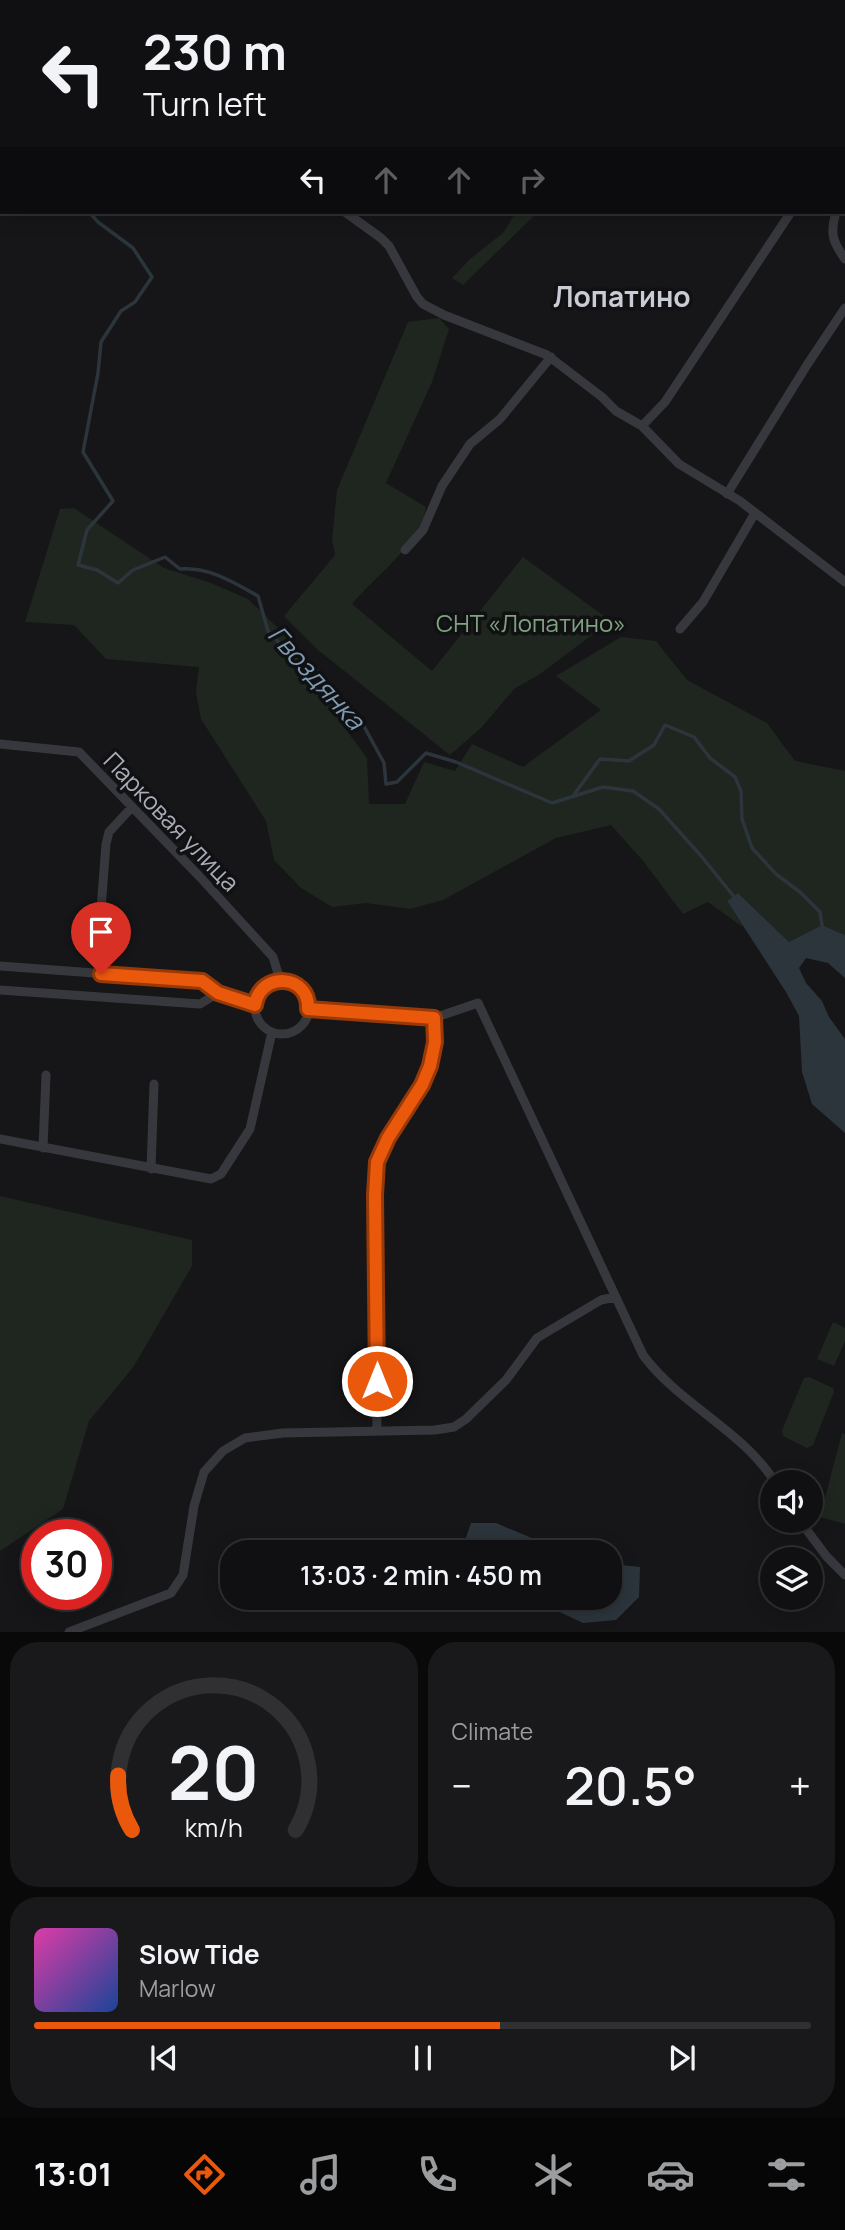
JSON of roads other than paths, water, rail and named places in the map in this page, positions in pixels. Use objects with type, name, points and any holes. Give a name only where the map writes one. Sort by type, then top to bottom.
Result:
[{"type":"street","points":[[348,214],[389,246],[417,298],[423,304],[551,358],[616,411],[642,426],[679,464],[740,501],[845,582]]},
{"type":"street","points":[[642,426],[666,402],[790,214]]},
{"type":"street","points":[[835,214],[832,224],[833,243],[845,259]]},
{"type":"street","points":[[727,494],[845,308]]},
{"type":"street","points":[[405,550],[423,530],[442,486],[470,444],[500,419],[551,358]]},
{"type":"street","points":[[680,629],[703,602],[755,513]]},
{"type":"street","name":"Парковая улица","points":[[0,744],[79,752],[273,957],[280,980]]},
{"type":"street","points":[[101,909],[109,832],[132,807]]},
{"type":"street","points":[[0,966],[202,981],[218,993],[255,1005]]},
{"type":"street","points":[[280,980],[297,985],[305,993],[308,1009],[303,1024],[295,1031],[284,1034],[272,1032],[258,1020],[255,1005],[265,985],[280,980]]},
{"type":"street","points":[[0,990],[200,1004],[218,993]]},
{"type":"street","points":[[308,1009],[434,1018],[478,1003],[643,1355],[672,1387],[745,1444],[767,1470]]},
{"type":"street","points":[[377,1432],[377,1162],[388,1138],[422,1085],[430,1066],[435,1042],[434,1018]]},
{"type":"street","points":[[0,1139],[211,1179],[221,1174],[250,1129],[272,1032]]},
{"type":"street","points":[[43,1148],[46,1075]]},
{"type":"street","points":[[151,1169],[154,1084]]},
{"type":"street","points":[[69,1632],[171,1592],[183,1575],[194,1506],[204,1472],[223,1451],[245,1438],[282,1433],[435,1430],[454,1427],[466,1419],[506,1380],[537,1338],[601,1300],[615,1297]]},
{"type":"street","points":[[809,1533],[845,1575]]},
{"type":"waterway","name":"Гвоздянка","points":[[91,214],[133,248],[152,277],[135,302],[121,311],[101,342],[83,452],[113,501],[87,530],[78,565],[97,570],[118,583],[133,570],[165,557],[180,569],[211,573],[258,596],[268,631],[302,667],[360,719],[384,763],[386,784],[397,782],[426,753],[456,762],[552,803],[603,787],[633,791],[659,809],[735,898]]},
{"type":"waterway","points":[[573,796],[600,759],[629,761],[654,745],[665,725],[694,737],[710,758],[735,777],[741,791],[742,819],[752,848],[776,874],[820,912],[822,925]]},
{"type":"district","name":"Лопатино","points":[[622,296]]},
{"type":"park label","name":"СНТ «Лопатино»","points":[[531,622]]}]
